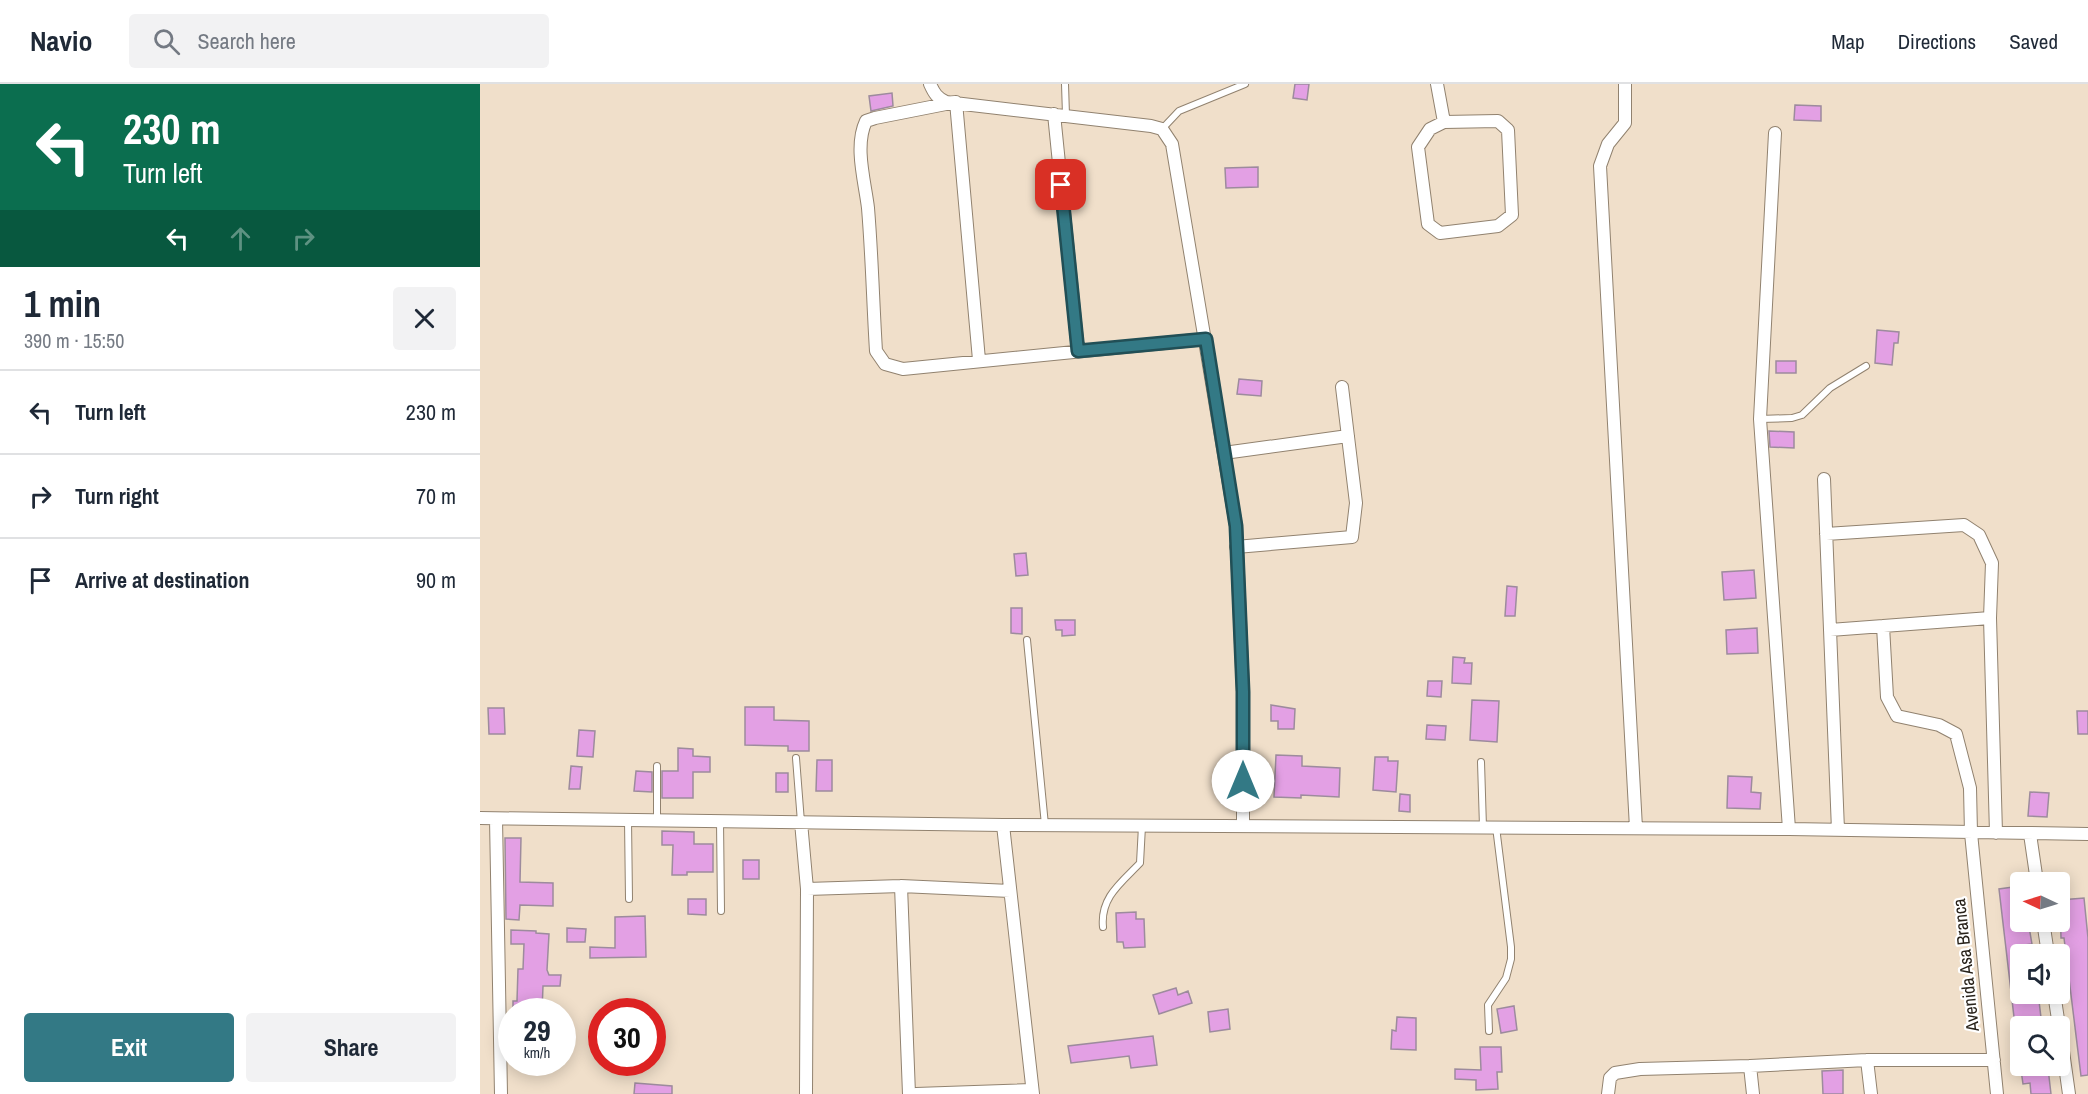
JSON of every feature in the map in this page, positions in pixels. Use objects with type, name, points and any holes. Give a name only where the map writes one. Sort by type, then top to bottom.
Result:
[{"type":"street","points":[[930,84],[939,98],[956,102],[1162,129],[1173,144],[1236,526],[1243,692],[1243,825]]},
{"type":"street","points":[[1437,84],[1444,122]]},
{"type":"street","points":[[1625,84],[1625,123],[1608,144],[1600,166],[1636,828]]},
{"type":"street","points":[[956,102],[876,118],[866,121],[862,130],[876,351],[885,364],[903,369],[1206,339]]},
{"type":"street","points":[[956,102],[979,360]]},
{"type":"street","points":[[1060,114],[1078,351]]},
{"type":"street","points":[[1498,121],[1508,130],[1512,215],[1498,226],[1440,232],[1428,224],[1418,147],[1430,129],[1444,122],[1498,121]]},
{"type":"street","points":[[1775,133],[1760,418],[1789,829]]},
{"type":"street","points":[[1236,547],[1352,537],[1356,503],[1342,387]]},
{"type":"street","points":[[1224,453],[1348,436]]},
{"type":"street","points":[[1824,479],[1838,830]]},
{"type":"street","points":[[1826,534],[1964,525],[1979,535],[1992,563],[1990,618],[1996,833]]},
{"type":"street","points":[[1830,630],[1990,618]]},
{"type":"street","name":"Avenida Asa Branca","points":[[1883,626],[1887,697],[1897,716],[1940,725],[1956,734],[1970,788],[1971,833],[1997,1094]]},
{"type":"street","points":[[480,818],[1003,825],[1789,829],[2088,834]]},
{"type":"street","points":[[496,819],[501,1094]]},
{"type":"street","points":[[801,822],[807,889],[806,1094]]},
{"type":"street","points":[[916,1094],[1033,1092],[1003,825]]},
{"type":"street","points":[[2030,834],[2036,872]]},
{"type":"street","points":[[807,889],[901,886],[1010,891]]},
{"type":"street","points":[[901,886],[909,1094]]},
{"type":"street","points":[[1608,1094],[1610,1078],[1615,1073],[1624,1070],[1867,1060],[1994,1060]]},
{"type":"street","points":[[1867,1060],[1870,1094]]},
{"type":"street","points":[[1750,1066],[1753,1094]]},
{"type":"street","points":[[2066,1076],[2069,1094]]},
{"type":"lane","points":[[1060,114],[1065,84]]},
{"type":"lane","points":[[1162,129],[1179,111],[1245,84]]},
{"type":"lane","points":[[1760,418],[1802,416],[1830,388],[1866,366]]},
{"type":"lane","points":[[1027,640],[1045,825]]},
{"type":"lane","points":[[796,758],[801,822]]},
{"type":"lane","points":[[1481,762],[1483,827]]},
{"type":"lane","points":[[657,766],[657,821]]},
{"type":"lane","points":[[628,820],[629,898]]},
{"type":"lane","points":[[720,821],[721,910]]},
{"type":"lane","points":[[1102,927],[1107,899],[1115,887],[1140,862],[1142,825]]},
{"type":"lane","points":[[1489,1031],[1488,1005],[1506,978],[1511,959],[1496,827]]},
{"type":"building","points":[[1295,84],[1309,84],[1307,100],[1293,98]]},
{"type":"building","points":[[892,93],[893,106],[871,111],[869,96]]},
{"type":"building","points":[[1795,105],[1821,106],[1821,121],[1794,120]]},
{"type":"building","points":[[1258,167],[1258,187],[1226,188],[1225,168]]},
{"type":"building","points":[[1877,330],[1899,332],[1898,343],[1894,343],[1892,365],[1875,363]]},
{"type":"building","points":[[1776,361],[1796,361],[1796,373],[1776,373]]},
{"type":"building","points":[[1239,379],[1262,381],[1261,396],[1237,394]]},
{"type":"building","points":[[1769,431],[1794,432],[1794,448],[1770,447]]},
{"type":"building","points":[[1026,553],[1028,575],[1016,576],[1014,554]]},
{"type":"building","points":[[1754,570],[1756,598],[1724,600],[1722,572]]},
{"type":"building","points":[[1507,586],[1517,587],[1515,616],[1505,616]]},
{"type":"building","points":[[1011,608],[1022,608],[1022,634],[1011,633]]},
{"type":"building","points":[[1055,620],[1075,620],[1075,635],[1062,636],[1062,630],[1056,630]]},
{"type":"building","points":[[1757,628],[1758,653],[1727,654],[1726,630]]},
{"type":"building","points":[[1453,657],[1465,658],[1464,663],[1472,663],[1471,684],[1452,683]]},
{"type":"building","points":[[1428,681],[1442,681],[1441,697],[1427,696]]},
{"type":"building","points":[[1472,700],[1499,701],[1497,742],[1470,740]]},
{"type":"building","points":[[1271,705],[1295,709],[1294,729],[1278,729],[1278,721],[1271,721]]},
{"type":"building","points":[[745,707],[774,707],[774,720],[809,721],[809,751],[788,751],[788,746],[745,745]]},
{"type":"building","points":[[488,708],[504,708],[505,734],[489,734]]},
{"type":"building","points":[[2077,711],[2088,711],[2088,734],[2078,734]]},
{"type":"building","points":[[1427,725],[1446,726],[1445,740],[1426,739]]},
{"type":"building","points":[[579,730],[595,731],[593,757],[577,756]]},
{"type":"building","points":[[678,748],[693,749],[693,756],[710,757],[710,772],[693,772],[693,798],[662,798],[662,771],[678,771]]},
{"type":"building","points":[[1276,755],[1302,756],[1302,766],[1340,768],[1339,797],[1301,795],[1301,798],[1274,797]]},
{"type":"building","points":[[1375,757],[1388,757],[1388,761],[1398,761],[1396,792],[1373,790]]},
{"type":"building","points":[[817,760],[832,760],[832,791],[816,791]]},
{"type":"building","points":[[571,766],[582,767],[580,789],[569,789]]},
{"type":"building","points":[[636,771],[652,772],[652,792],[634,791]]},
{"type":"building","points":[[776,773],[788,773],[788,792],[776,792]]},
{"type":"building","points":[[1728,776],[1752,777],[1751,792],[1761,793],[1760,809],[1727,808]]},
{"type":"building","points":[[2030,792],[2049,793],[2047,817],[2028,816]]},
{"type":"building","points":[[1400,794],[1410,795],[1410,812],[1399,811]]},
{"type":"building","points":[[662,831],[694,832],[694,844],[713,844],[713,872],[687,872],[687,875],[672,875],[673,845],[662,845]]},
{"type":"building","points":[[505,838],[521,838],[520,882],[553,883],[553,906],[520,905],[519,920],[506,919]]},
{"type":"building","points":[[743,860],[759,860],[759,879],[743,879]]},
{"type":"building","points":[[2010,887],[2010,932],[2030,932],[2032,944],[2010,944],[2010,983],[1999,889]]},
{"type":"building","points":[[2084,898],[2088,938],[2088,1075],[2081,1076],[2070,987],[2070,944],[2065,944],[2064,938],[2061,938],[2061,932],[2070,932],[2070,899]]},
{"type":"building","points":[[688,899],[706,899],[706,915],[688,914]]},
{"type":"building","points":[[1136,912],[1136,919],[1144,919],[1145,947],[1124,948],[1123,942],[1117,942],[1116,913]]},
{"type":"building","points":[[645,916],[646,957],[590,958],[590,947],[615,948],[615,917]]},
{"type":"building","points":[[567,928],[586,929],[585,942],[567,942]]},
{"type":"building","points":[[511,930],[549,934],[547,970],[549,975],[561,975],[560,986],[543,986],[543,998],[517,998],[518,969],[523,969],[524,944],[511,944]]},
{"type":"building","points":[[1176,988],[1178,995],[1188,991],[1192,1003],[1159,1014],[1153,995]]},
{"type":"building","points":[[2012,1004],[2039,1004],[2041,1016],[2014,1016]]},
{"type":"building","points":[[1514,1006],[1517,1030],[1501,1033],[1497,1009]]},
{"type":"building","points":[[1228,1009],[1230,1029],[1210,1032],[1208,1012]]},
{"type":"building","points":[[1397,1017],[1416,1018],[1416,1050],[1391,1049],[1392,1030],[1396,1031]]},
{"type":"building","points":[[1153,1036],[1157,1065],[1131,1068],[1129,1056],[1071,1063],[1068,1046]]},
{"type":"building","points":[[1480,1047],[1501,1047],[1502,1072],[1497,1072],[1498,1089],[1476,1090],[1476,1080],[1455,1079],[1455,1069],[1481,1070]]},
{"type":"building","points":[[1843,1070],[1843,1094],[1823,1094],[1822,1071]]},
{"type":"building","points":[[2022,1076],[2049,1076],[2051,1094],[2031,1094],[2030,1083],[2023,1084]]},
{"type":"building","points":[[635,1083],[672,1086],[672,1094],[634,1094]]},
{"type":"route","points":[[1061,185],[1078,351],[1206,339],[1236,526],[1243,692],[1243,781]]}]
